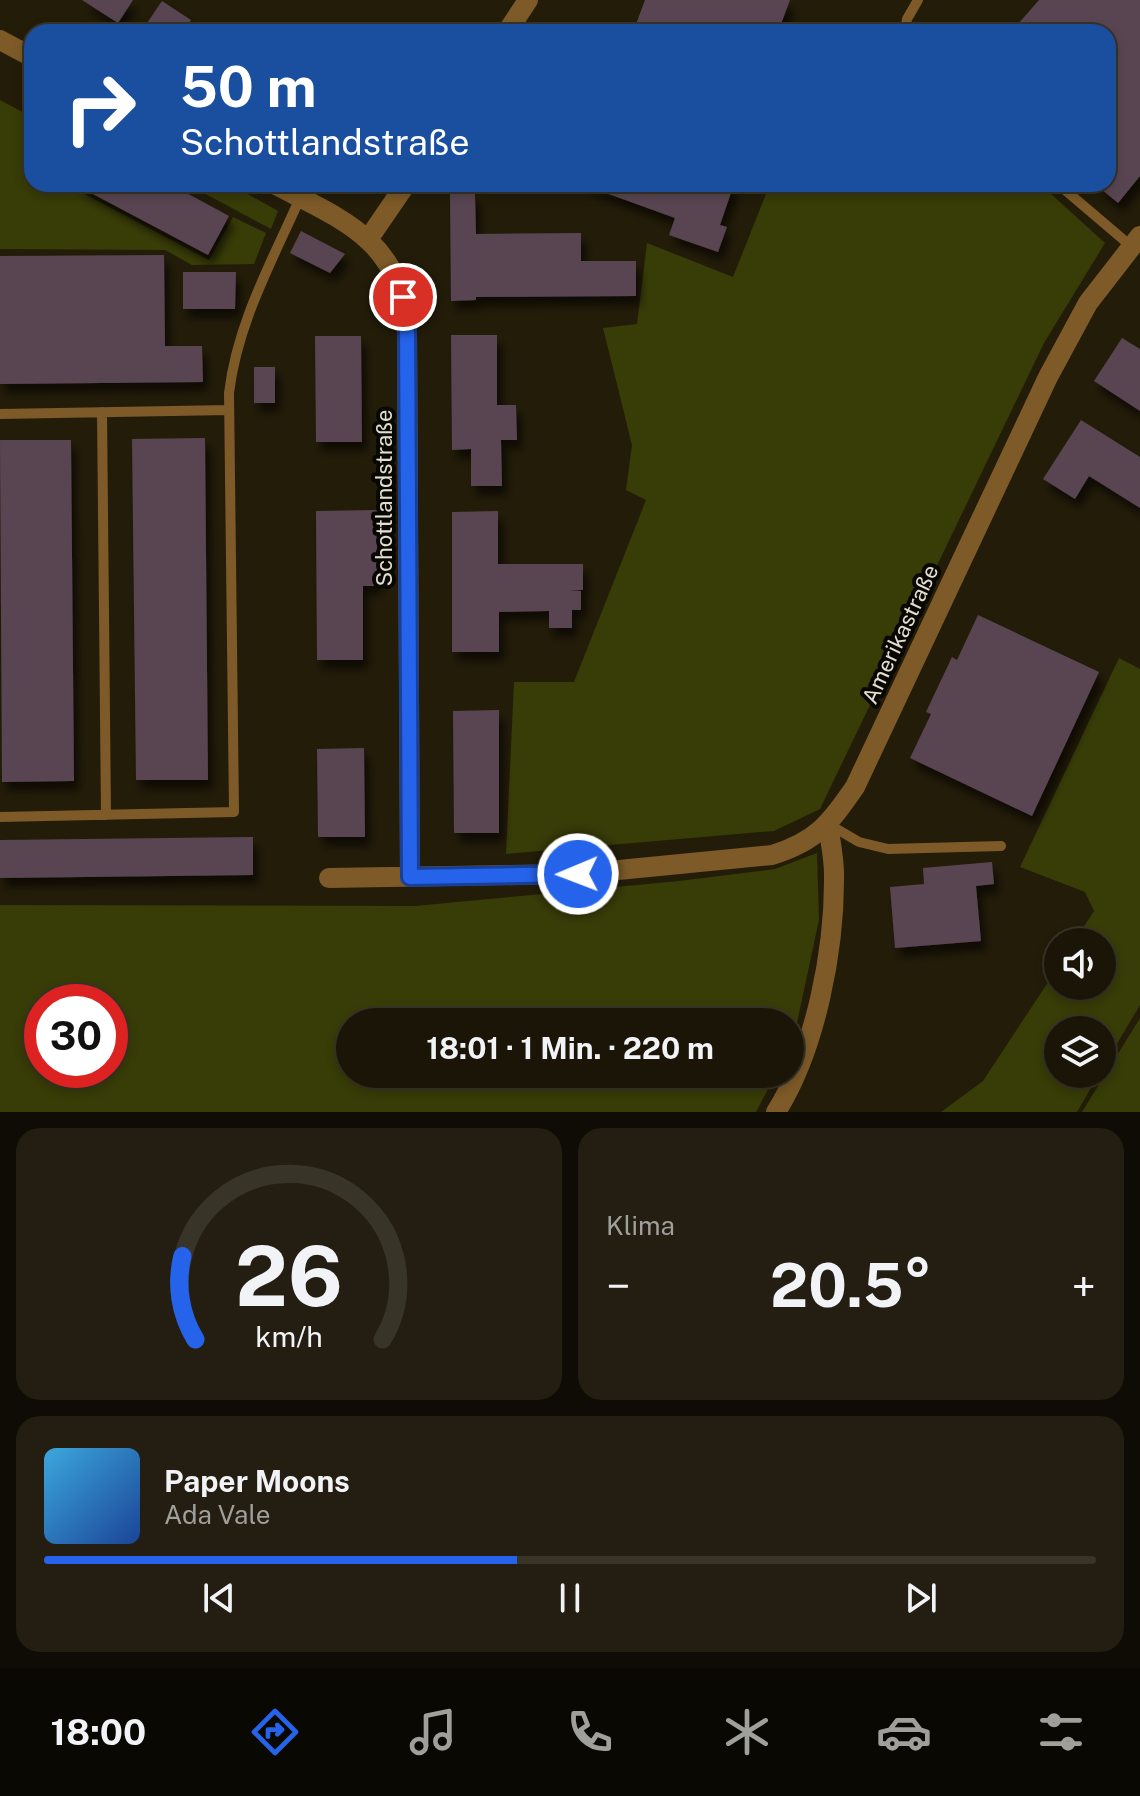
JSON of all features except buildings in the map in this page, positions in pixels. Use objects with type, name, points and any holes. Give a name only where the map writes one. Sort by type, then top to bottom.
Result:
[{"type":"street","points":[[512,24],[528,0]]},
{"type":"street","points":[[0,40],[24,53]]},
{"type":"street","name":"Schottlandstraße","points":[[289,192],[369,238],[382,252],[403,297],[407,327],[410,877]]},
{"type":"street","points":[[369,238],[401,192]]},
{"type":"street","name":"Amerikastraße","points":[[410,877],[578,874],[772,855],[799,847],[828,824],[855,787],[1048,377],[1088,303],[1136,242]]},
{"type":"street","points":[[776,1112],[787,1095],[815,1020],[830,951],[834,873],[828,824]]},
{"type":"street","points":[[329,878],[410,877]]},
{"type":"lane","points":[[906,24],[918,0]]},
{"type":"lane","points":[[1069,192],[1136,242]]},
{"type":"lane","points":[[0,817],[234,812],[229,393],[237,345],[300,198]]},
{"type":"lane","points":[[0,414],[229,410]]},
{"type":"lane","points":[[102,412],[106,815]]},
{"type":"lane","points":[[828,824],[859,842],[888,849],[1001,846]]},
{"type":"green space","points":[[0,100],[24,113],[24,192],[81,192],[209,260],[233,217],[266,233],[254,264],[192,265],[165,250],[0,249]]},
{"type":"green space","points":[[202,192],[244,192],[278,211],[271,229]]},
{"type":"green space","points":[[767,192],[1049,192],[1105,243],[1044,343],[820,809],[774,831],[506,854],[514,682],[574,682],[646,500],[626,490],[632,445],[603,328],[637,324],[647,243],[733,277]]},
{"type":"green space","points":[[1119,658],[1140,669],[1140,1005],[1116,1045],[1116,1016],[1044,1016],[1044,1088],[1091,1088],[1077,1112],[941,1112],[983,1081],[1044,988],[1044,1000],[1116,1000],[1116,928],[1083,928],[1094,911],[1085,892],[1020,867]]},
{"type":"green space","points":[[817,853],[819,920],[800,1008],[336,1008],[336,1088],[769,1088],[756,1112],[0,1112],[0,905],[415,906],[775,869]]},
{"type":"green space","points":[[1140,1018],[1140,1112],[1082,1112],[1097,1088],[1116,1088],[1116,1057]]},
{"type":"route","points":[[403,297],[407,327],[410,877],[578,874]]}]
